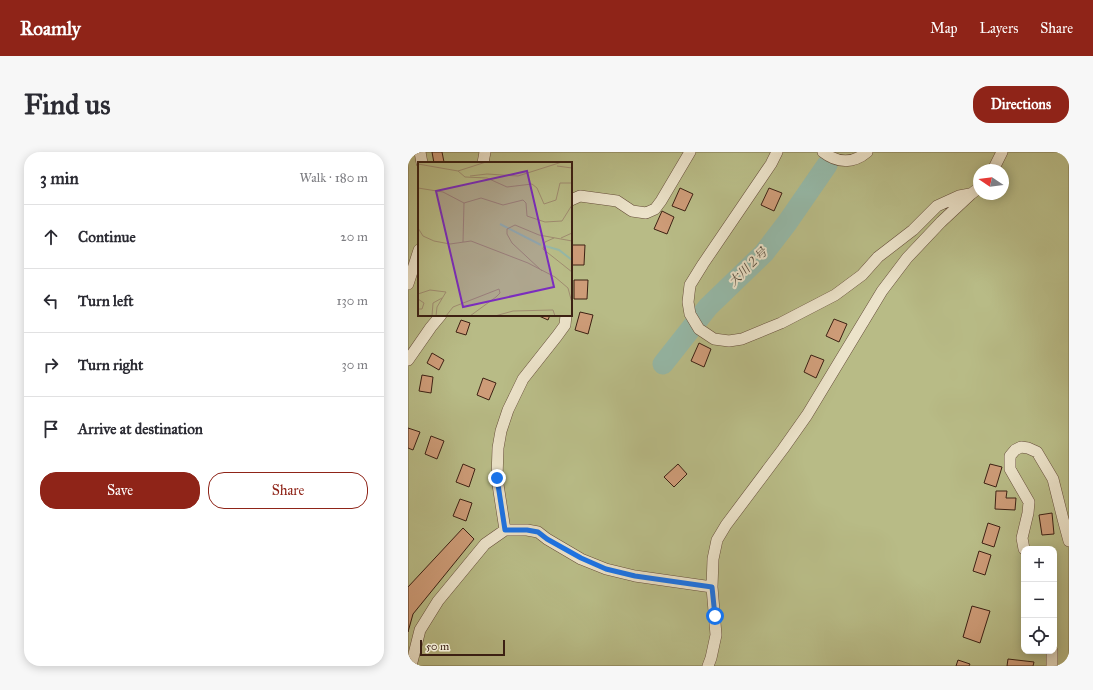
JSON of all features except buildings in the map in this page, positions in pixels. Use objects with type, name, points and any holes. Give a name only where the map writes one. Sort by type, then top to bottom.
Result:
[{"type":"street","points":[[420,152],[422,162]]},
{"type":"street","points":[[483,162],[485,152]]},
{"type":"street","points":[[572,200],[580,196],[617,201],[632,211],[646,213],[655,209],[662,201],[690,152]]},
{"type":"street","points":[[777,152],[771,164],[690,284],[688,302],[690,314],[699,329],[714,339],[728,341],[742,339],[781,322],[835,295],[862,275],[878,257],[913,230],[937,206],[958,196],[973,192]]},
{"type":"street","points":[[823,152],[839,161],[845,162],[853,160],[867,152]]},
{"type":"street","points":[[996,164],[1002,152]]},
{"type":"street","points":[[708,666],[716,636],[712,587],[713,559],[717,540],[726,525],[807,415],[882,291],[907,258],[941,222],[973,193]]},
{"type":"street","points":[[408,284],[418,253]]},
{"type":"street","points":[[408,360],[431,326],[440,316]]},
{"type":"street","points":[[505,530],[497,478],[498,448],[501,431],[508,410],[523,379],[565,325],[566,316]]},
{"type":"street","points":[[1023,546],[1022,538],[1029,502],[1010,470],[1010,456],[1020,447],[1028,448],[1037,452],[1054,479],[1062,519],[1069,541]]},
{"type":"street","points":[[411,666],[420,630],[438,601],[485,544],[505,530],[527,530],[538,532],[547,539],[581,558],[606,569],[635,576],[712,587]]},
{"type":"street","points":[[1052,654],[1052,666]]},
{"type":"green space","points":[[408,152],[1069,152],[1069,666],[408,666]]},
{"type":"waterway","name":"大川２号","points":[[663,364],[708,307],[764,253],[787,223],[827,165]]},
{"type":"route","points":[[497,478],[505,530],[527,530],[538,532],[547,539],[581,558],[606,569],[635,576],[712,587],[715,616]]}]
